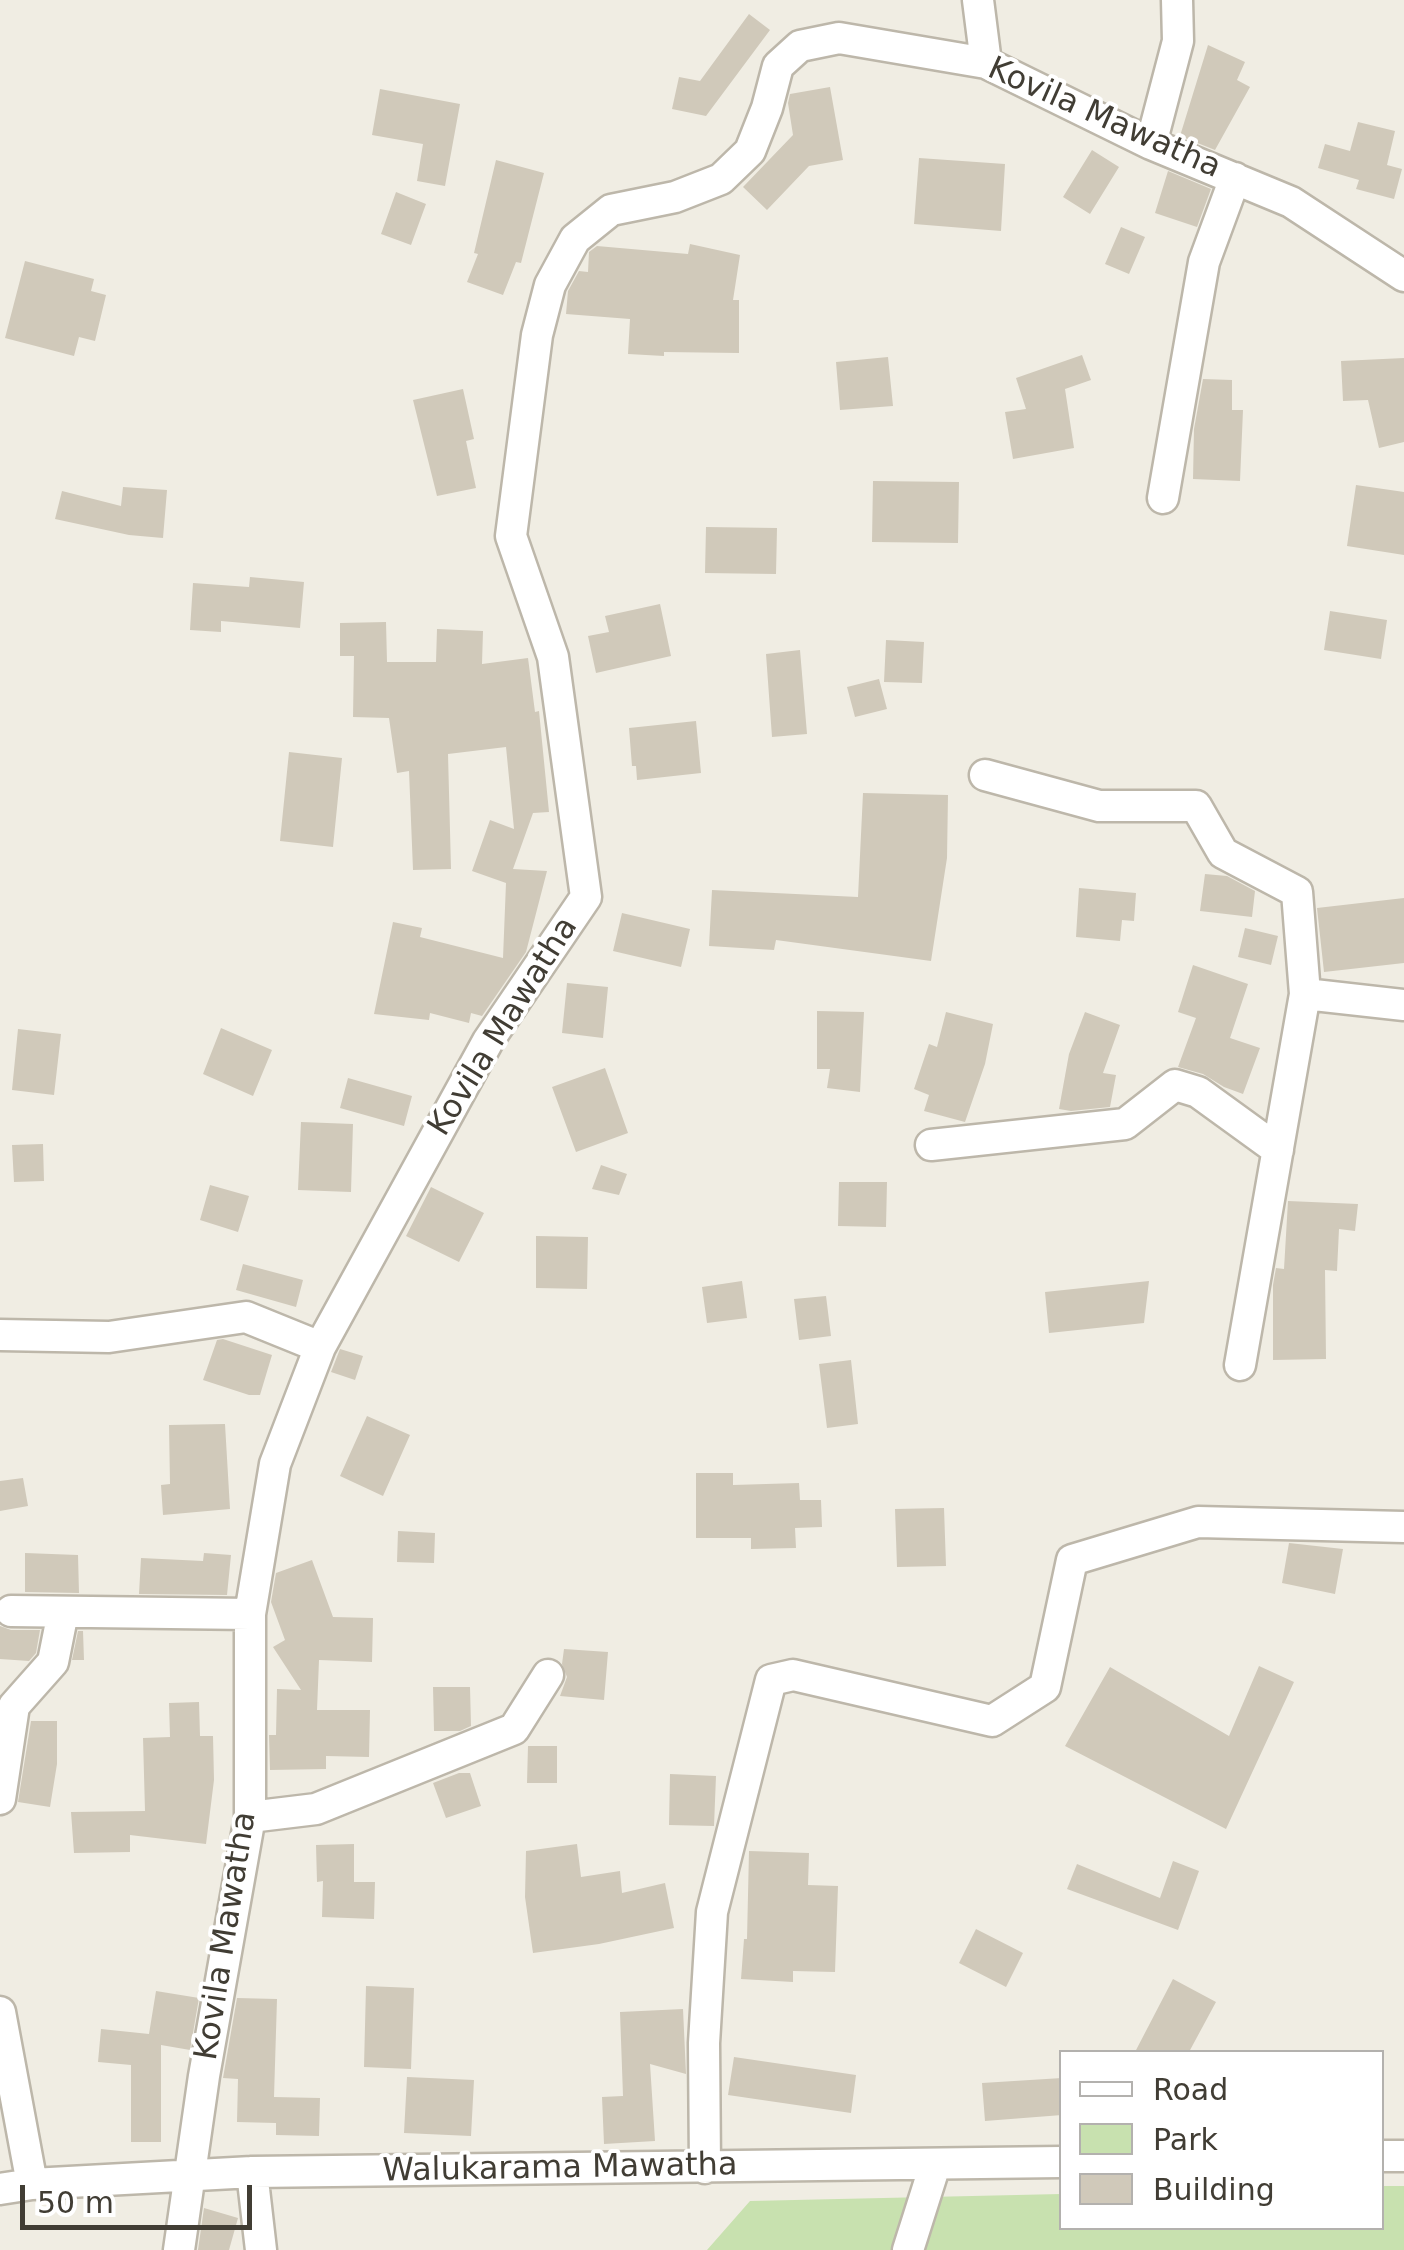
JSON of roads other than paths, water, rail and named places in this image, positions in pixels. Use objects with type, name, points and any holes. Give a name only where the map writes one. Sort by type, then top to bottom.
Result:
[{"type":"street","points":[[978,0],[986,63]]},
{"type":"street","points":[[1151,144],[1178,41],[1177,0]]},
{"type":"street","name":"Kovila Mawatha","points":[[179,2250],[250,1818],[250,1614],[275,1464],[320,1348],[488,1041],[586,897],[553,658],[511,536],[537,335],[550,286],[576,238],[612,210],[675,196],[722,179],[750,151],[778,66],[800,46],[839,38],[986,63],[1151,144],[1291,202],[1404,276]]},
{"type":"street","points":[[1163,498],[1204,262],[1235,178]]},
{"type":"street","points":[[986,774],[1099,806],[1196,806],[1222,853],[1298,892],[1306,994],[1240,1364]]},
{"type":"street","points":[[1306,994],[1404,1005]]},
{"type":"street","points":[[931,1145],[1125,1124],[1175,1085],[1198,1092],[1278,1150]]},
{"type":"street","points":[[0,1335],[109,1336],[246,1317],[320,1348]]},
{"type":"street","points":[[705,2168],[704,2043],[712,1912],[771,1680],[793,1675],[992,1721],[1045,1687],[1072,1560],[1198,1522],[1404,1527]]},
{"type":"street","points":[[11,1610],[250,1614]]},
{"type":"street","points":[[0,1798],[14,1706],[52,1662],[63,1612]]},
{"type":"street","points":[[250,1818],[316,1809],[514,1729],[548,1675]]},
{"type":"street","points":[[0,2012],[32,2184]]},
{"type":"street","name":"Walukarama Mawatha","points":[[0,2188],[252,2172],[1059,2162]]},
{"type":"street","points":[[908,2250],[935,2165]]},
{"type":"street","points":[[252,2172],[261,2250]]}]
